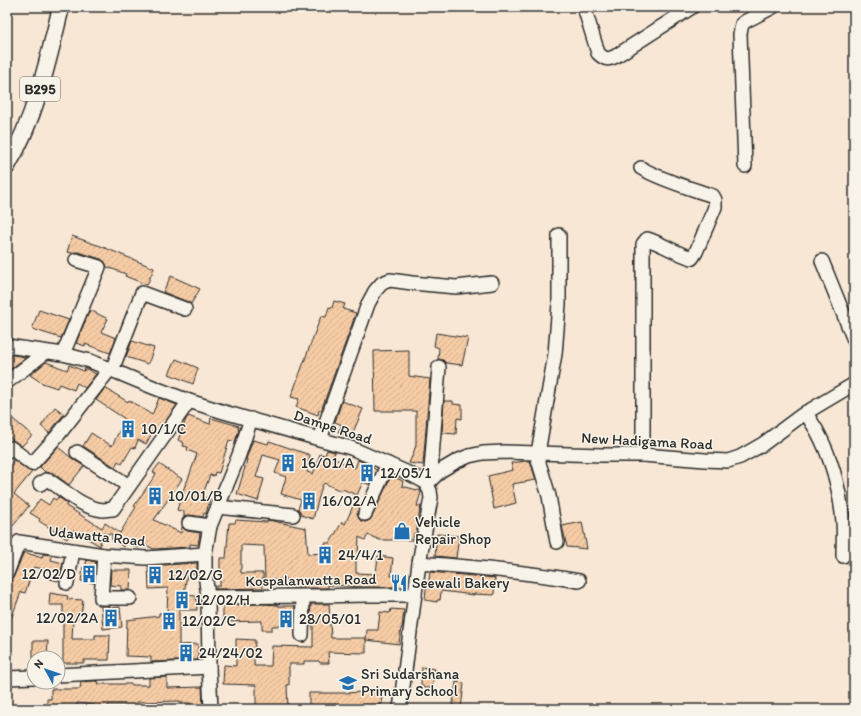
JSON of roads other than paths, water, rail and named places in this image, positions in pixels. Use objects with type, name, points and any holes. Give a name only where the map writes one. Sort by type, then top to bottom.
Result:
[{"type":"main road","name":"B295","points":[[7,166],[24,133],[38,94],[61,7]]},
{"type":"street","points":[[584,7],[598,53],[603,58],[610,59],[692,7]]},
{"type":"street","points":[[745,166],[740,34],[742,24],[746,20],[773,7]]},
{"type":"street","points":[[641,168],[657,176],[713,196],[715,200],[715,207],[692,258],[677,253],[647,239],[643,244],[643,455]]},
{"type":"street","points":[[557,542],[550,496],[537,453],[555,354],[560,304],[559,235]]},
{"type":"street","points":[[63,354],[99,267],[76,260]]},
{"type":"street","points":[[822,261],[854,340]]},
{"type":"street","points":[[320,439],[368,304],[375,291],[382,283],[390,280],[456,286],[492,283]]},
{"type":"street","points":[[7,452],[11,448],[32,464],[59,434],[111,369],[142,293],[185,309]]},
{"type":"street","name":"Dampe Road","points":[[7,346],[63,354],[90,361],[189,401],[351,448],[406,472],[426,483]]},
{"type":"street","points":[[7,382],[46,352]]},
{"type":"street","points":[[400,709],[419,563],[431,498],[430,491],[426,483],[431,470],[439,367]]},
{"type":"street","name":"New Hadigama Road","points":[[426,483],[440,471],[457,461],[469,456],[483,453],[504,452],[643,455],[705,460],[728,460],[740,457],[749,452],[806,412],[854,384]]},
{"type":"street","points":[[40,484],[46,480],[50,481],[74,498],[91,507],[104,510],[113,509],[189,401]]},
{"type":"street","points":[[806,412],[824,447],[838,488],[843,522],[843,556]]},
{"type":"street","points":[[211,709],[208,597],[205,573],[205,554],[210,526],[239,455],[251,419]]},
{"type":"street","points":[[77,452],[129,486]]},
{"type":"street","points":[[366,514],[388,464]]},
{"type":"street","points":[[218,507],[294,515]]},
{"type":"street","points":[[189,523],[210,526]]},
{"type":"street","name":"Udawatta Road","points":[[7,573],[19,542],[104,555],[146,558],[205,554]]},
{"type":"street","points":[[67,583],[73,551]]},
{"type":"street","points":[[104,555],[101,598],[130,598]]},
{"type":"street","points":[[419,563],[510,571],[579,581]]},
{"type":"street","name":"Kospalanwatta Road","points":[[208,597],[415,595]]},
{"type":"street","points":[[302,596],[302,635]]},
{"type":"street","points":[[66,675],[209,667]]},
{"type":"street","points":[[7,678],[26,677]]},
{"type":"place","name":"10/1/C","points":[[128,429]]},
{"type":"place","name":"16/01/A","points":[[288,463]]},
{"type":"place","name":"12/05/1","points":[[367,473]]},
{"type":"place","name":"10/01/B","points":[[155,496]]},
{"type":"place","name":"16/02/A","points":[[309,501]]},
{"type":"place","name":"Vehicle Repair Shop","points":[[402,531]]},
{"type":"place","name":"24/4/1","points":[[325,555]]},
{"type":"place","name":"12/02/D","points":[[89,574]]},
{"type":"place","name":"12/02/G","points":[[155,575]]},
{"type":"place","name":"Seewali Bakery","points":[[399,583]]},
{"type":"place","name":"12/02/H","points":[[182,600]]},
{"type":"place","name":"12/02/2A","points":[[111,618]]},
{"type":"place","name":"28/05/01","points":[[286,619]]},
{"type":"place","name":"12/02/C","points":[[169,621]]},
{"type":"place","name":"24/24/02","points":[[186,653]]},
{"type":"place","name":"Sri Sudarshana Primary School","points":[[348,683]]}]
